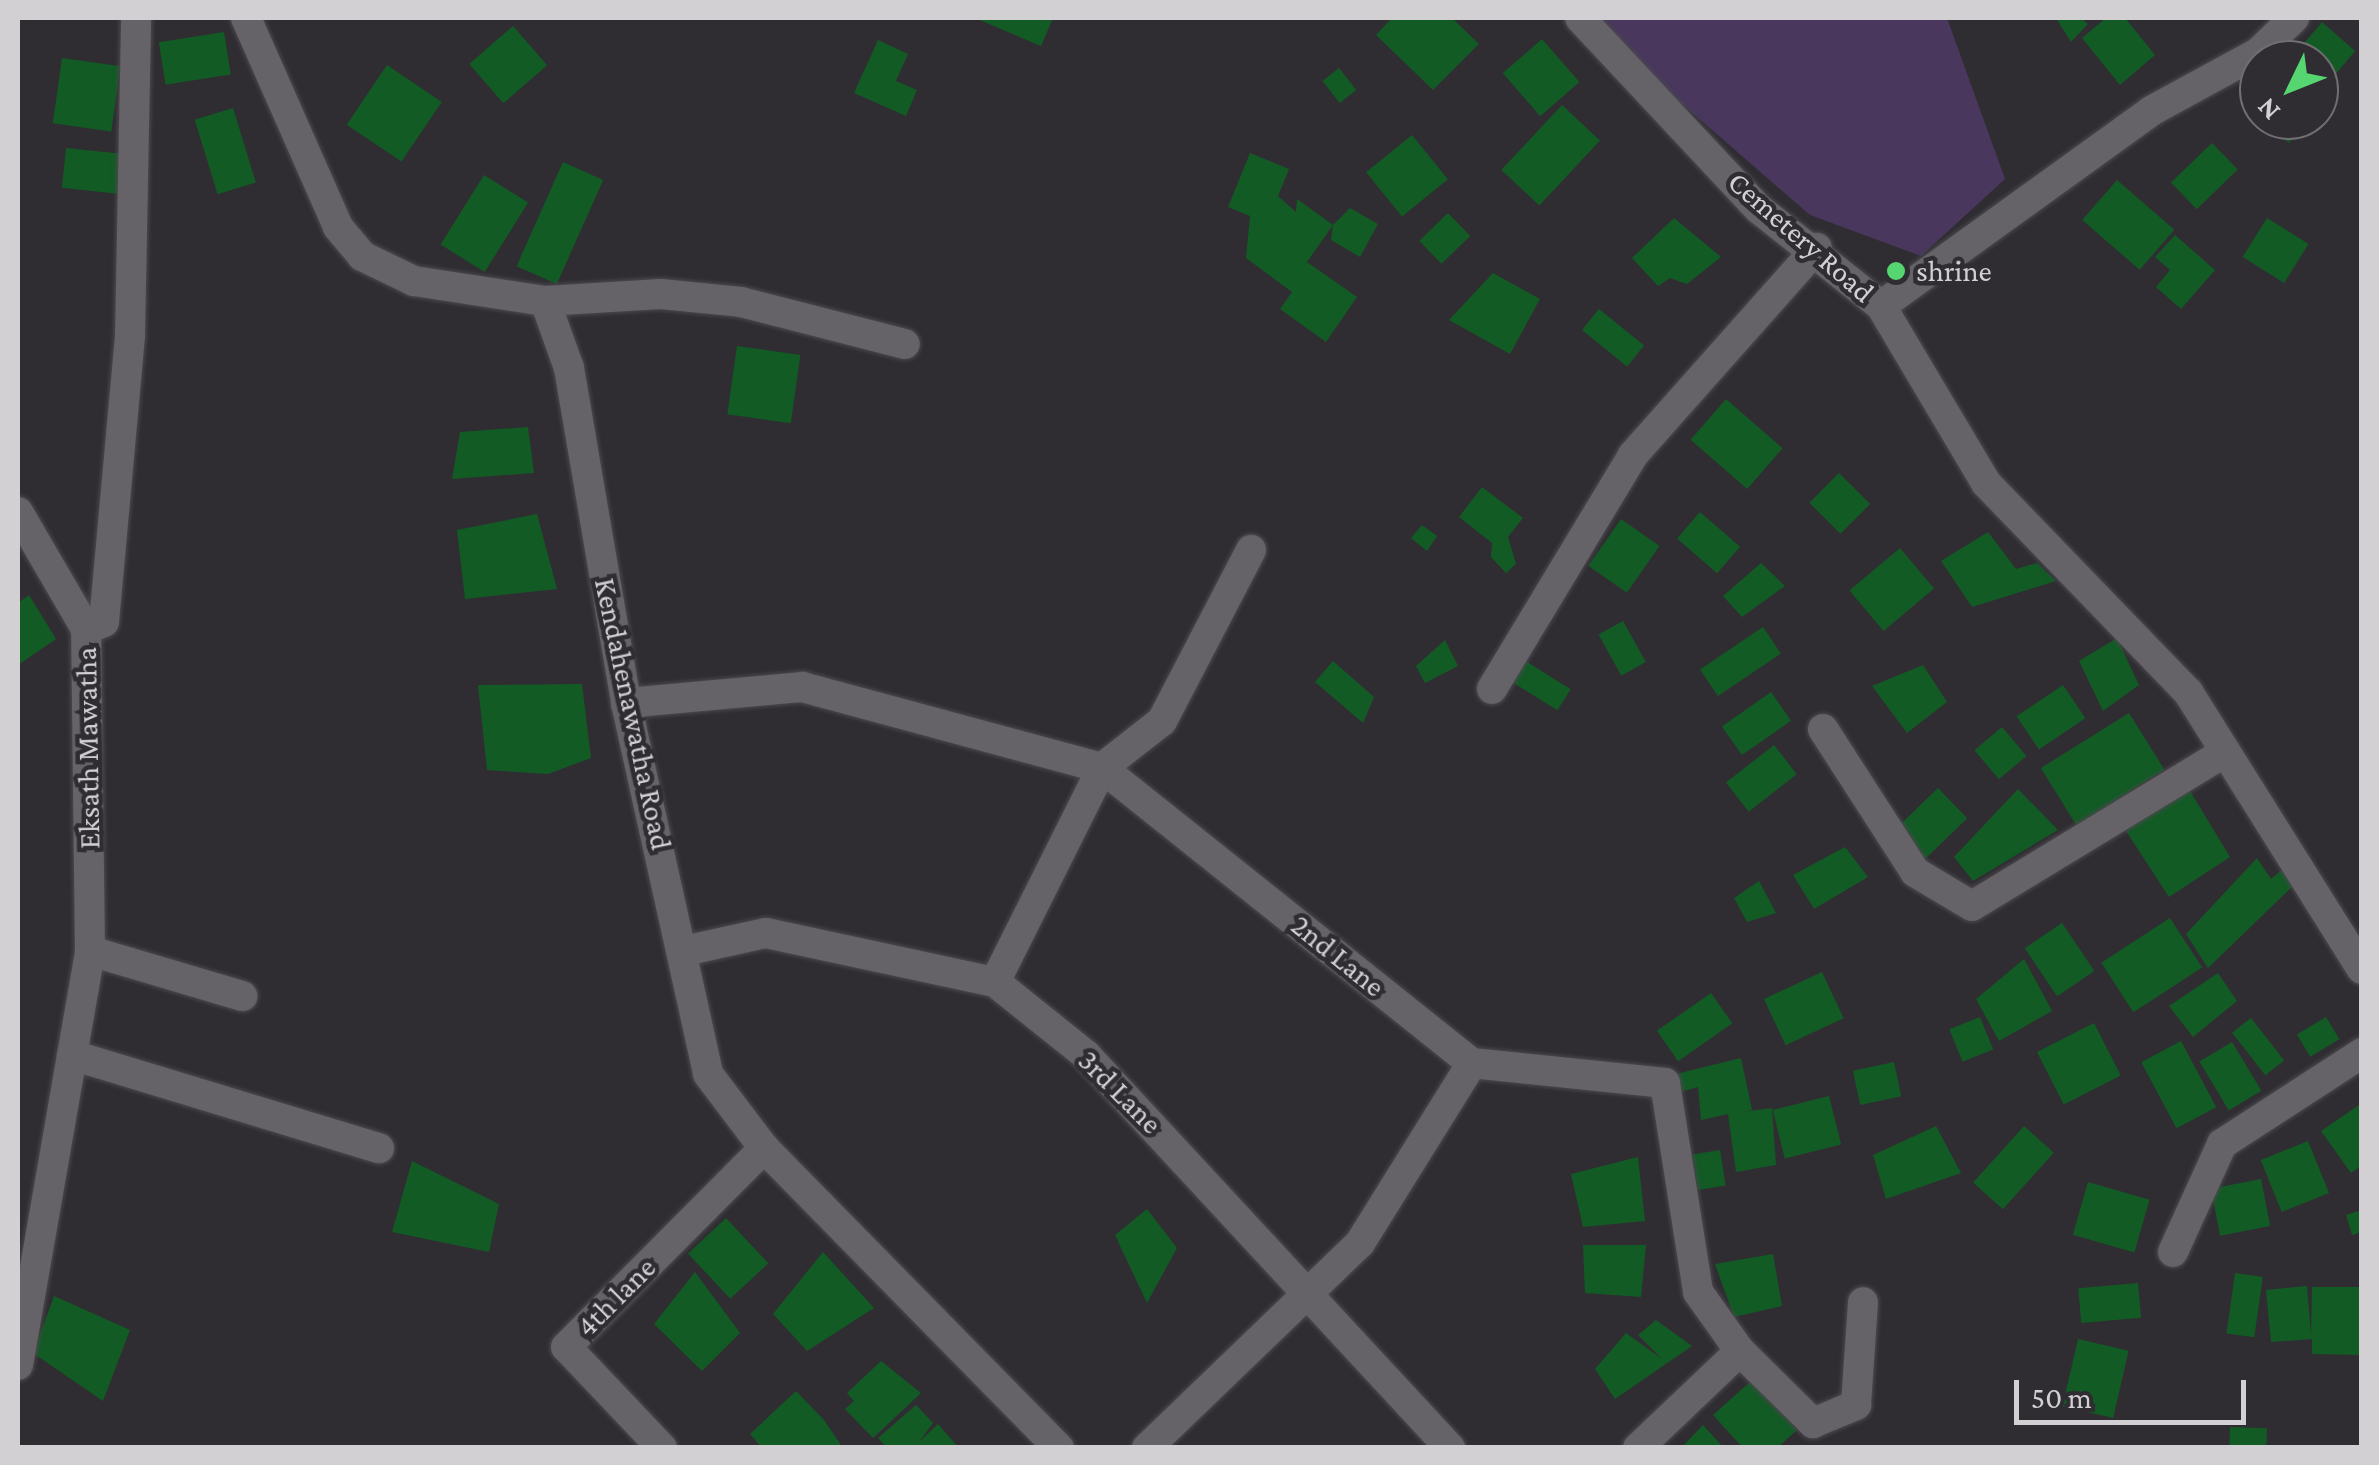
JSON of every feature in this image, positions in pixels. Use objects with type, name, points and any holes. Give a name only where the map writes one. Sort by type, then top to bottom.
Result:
[{"type":"street","name":"Eksath Mawatha","points":[[18,1365],[90,951],[86,629],[104,622],[130,336],[136,18]]},
{"type":"street","points":[[246,18],[338,226],[362,256],[414,281],[545,302],[661,294],[740,302],[905,344]]},
{"type":"street","name":"Cemetery Road","points":[[1580,18],[1758,209],[1817,248],[1882,306],[2151,111],[2259,52],[2294,18]]},
{"type":"street","points":[[1492,689],[1633,455],[1817,248]]},
{"type":"street","name":"Kendahenawatha Road","points":[[545,302],[569,368],[626,703],[708,1074],[764,1148],[1059,1448]]},
{"type":"street","points":[[1882,306],[1986,483],[2188,692],[2362,968]]},
{"type":"street","points":[[18,512],[86,629]]},
{"type":"street","points":[[994,982],[1102,768],[1162,721],[1251,550]]},
{"type":"street","name":"2nd Lane","points":[[626,703],[802,686],[1102,768],[1472,1062]]},
{"type":"street","points":[[1823,729],[1915,872],[1972,906],[2224,752]]},
{"type":"street","name":"3rd Lane","points":[[684,952],[766,933],[994,982],[1086,1055],[1313,1292],[1450,1448]]},
{"type":"street","points":[[90,951],[242,996]]},
{"type":"street","points":[[2173,1252],[2222,1144],[2362,1053]]},
{"type":"street","points":[[72,1055],[379,1148]]},
{"type":"street","points":[[1146,1448],[1360,1243],[1472,1062],[1665,1083],[1698,1292],[1740,1350],[1813,1422],[1856,1405],[1863,1302]]},
{"type":"street","name":"4th lane","points":[[662,1448],[566,1347],[764,1148]]},
{"type":"street","points":[[1638,1448],[1740,1350]]},
{"type":"shaded area","points":[[1583,18],[1947,18],[2005,179],[1921,256],[1810,215]]},
{"type":"building","points":[[975,18],[1053,18],[1041,46]]},
{"type":"building","points":[[1392,18],[1452,18],[1479,44],[1433,90],[1376,35]]},
{"type":"building","points":[[2056,18],[2081,18],[2088,24],[2071,42]]},
{"type":"building","points":[[2106,18],[2125,18],[2155,55],[2120,85],[2082,38]]},
{"type":"building","points":[[2322,22],[2355,51],[2339,70],[2339,40],[2307,40]]},
{"type":"building","points":[[513,26],[547,65],[503,103],[469,64]]},
{"type":"building","points":[[224,32],[231,74],[166,85],[159,42]]},
{"type":"building","points":[[1542,39],[1579,82],[1540,116],[1503,73]]},
{"type":"building","points":[[878,40],[908,54],[896,81],[917,90],[906,116],[854,93]]},
{"type":"building","points":[[62,58],[120,66],[111,132],[53,123]]},
{"type":"building","points":[[387,65],[442,102],[401,162],[347,125]]},
{"type":"building","points":[[1339,68],[1356,90],[1340,103],[1322,81]]},
{"type":"building","points":[[1562,105],[1600,140],[1539,206],[1501,170]]},
{"type":"building","points":[[233,108],[256,183],[218,194],[195,120]]},
{"type":"building","points":[[1412,135],[1448,179],[1402,216],[1366,172]]},
{"type":"building","points":[[2212,143],[2238,170],[2197,209],[2171,183]]},
{"type":"building","points":[[66,148],[122,154],[118,194],[62,188]]},
{"type":"building","points":[[1250,153],[1289,169],[1278,196],[1296,212],[1297,199],[1333,225],[1307,262],[1357,297],[1326,342],[1280,309],[1292,292],[1246,258],[1250,216],[1228,207]]},
{"type":"building","points":[[563,162],[603,180],[557,284],[517,266]]},
{"type":"building","points":[[484,175],[528,203],[485,272],[441,245]]},
{"type":"building","points":[[2117,180],[2174,230],[2140,270],[2082,220]]},
{"type":"building","points":[[1350,208],[1378,224],[1360,257],[1331,240],[1333,225]]},
{"type":"building","points":[[1448,213],[1470,236],[1441,264],[1419,241]]},
{"type":"building","points":[[1674,218],[1721,257],[1687,284],[1670,278],[1658,286],[1632,258]]},
{"type":"building","points":[[2267,218],[2309,244],[2284,283],[2243,257]]},
{"type":"building","points":[[2175,235],[2215,270],[2181,309],[2156,287],[2170,270],[2155,257]]},
{"type":"building","points":[[1493,273],[1540,299],[1510,354],[1449,320]]},
{"type":"building","points":[[1599,309],[1644,346],[1627,366],[1582,330]]},
{"type":"building","points":[[737,346],[800,355],[791,423],[727,414]]},
{"type":"building","points":[[1726,399],[1783,448],[1747,489],[1691,440]]},
{"type":"building","points":[[528,427],[534,473],[452,479],[460,432]]},
{"type":"building","points":[[1839,473],[1870,504],[1840,534],[1809,503]]},
{"type":"building","points":[[1482,487],[1523,518],[1508,537],[1516,564],[1506,573],[1491,557],[1492,543],[1459,517]]},
{"type":"building","points":[[1700,512],[1740,547],[1717,573],[1677,538]]},
{"type":"building","points":[[537,514],[557,589],[465,599],[457,530]]},
{"type":"building","points":[[1621,519],[1660,546],[1627,593],[1588,566]]},
{"type":"building","points":[[1422,525],[1437,536],[1427,551],[1411,538]]},
{"type":"building","points":[[1988,532],[2016,569],[2037,563],[2056,581],[1972,607],[1941,561]]},
{"type":"building","points":[[1900,548],[1934,589],[1884,631],[1849,590]]},
{"type":"building","points":[[1761,563],[1785,586],[1742,617],[1723,596]]},
{"type":"building","points":[[29,595],[56,639],[18,665],[18,603]]},
{"type":"building","points":[[1623,621],[1646,662],[1621,676],[1599,635]]},
{"type":"building","points":[[1763,627],[1781,654],[1718,696],[1700,669]]},
{"type":"building","points":[[2117,638],[2139,685],[2103,711],[2079,661]]},
{"type":"building","points":[[1445,640],[1458,666],[1425,683],[1416,666]]},
{"type":"building","points":[[1524,660],[1571,689],[1557,710],[1511,681]]},
{"type":"building","points":[[1333,661],[1374,697],[1363,723],[1315,682]]},
{"type":"building","points":[[1923,665],[1947,702],[1907,733],[1872,686]]},
{"type":"building","points":[[582,684],[591,758],[548,774],[487,770],[478,685]]},
{"type":"building","points":[[2063,685],[2085,718],[2039,749],[2017,716]]},
{"type":"building","points":[[1771,692],[1791,721],[1742,755],[1722,726]]},
{"type":"building","points":[[2129,713],[2165,770],[2076,825],[2041,768]]},
{"type":"building","points":[[2002,727],[2026,756],[1999,779],[1974,750]]},
{"type":"building","points":[[1774,745],[1797,774],[1749,812],[1726,783]]},
{"type":"building","points":[[2184,781],[2230,857],[2169,897],[2126,831]]},
{"type":"building","points":[[1938,788],[1967,818],[1924,860],[1895,830]]},
{"type":"building","points":[[2018,789],[2058,830],[1973,881],[1954,857]]},
{"type":"building","points":[[1845,847],[1868,877],[1814,909],[1793,875]]},
{"type":"building","points":[[2257,858],[2271,879],[2282,870],[2292,887],[2208,968],[2186,934]]},
{"type":"building","points":[[1759,881],[1776,913],[1747,922],[1734,898]]},
{"type":"building","points":[[2170,918],[2202,967],[2133,1012],[2101,963]]},
{"type":"building","points":[[2062,923],[2094,971],[2057,996],[2025,948]]},
{"type":"building","points":[[2024,959],[2052,1011],[1999,1041],[1976,999]]},
{"type":"building","points":[[1822,972],[1844,1018],[1786,1045],[1764,999]]},
{"type":"building","points":[[2218,973],[2237,1001],[2193,1037],[2169,1006]]},
{"type":"building","points":[[1711,993],[1732,1023],[1678,1061],[1657,1031]]},
{"type":"building","points":[[1980,1017],[1993,1049],[1963,1062],[1949,1029]]},
{"type":"building","points":[[2326,1017],[2339,1039],[2310,1057],[2297,1035]]},
{"type":"building","points":[[2251,1018],[2284,1061],[2265,1075],[2232,1033]]},
{"type":"building","points":[[2094,1023],[2121,1076],[2064,1105],[2037,1052]]},
{"type":"building","points":[[2181,1041],[2216,1107],[2176,1128],[2141,1062]]},
{"type":"building","points":[[2232,1042],[2261,1091],[2229,1110],[2199,1062]]},
{"type":"building","points":[[1741,1058],[1752,1110],[1742,1112],[1772,1108],[1776,1165],[1736,1172],[1728,1114],[1701,1120],[1698,1087],[1677,1093],[1672,1075]]},
{"type":"building","points":[[1894,1062],[1901,1096],[1860,1105],[1853,1071]]},
{"type":"building","points":[[1829,1096],[1841,1145],[1785,1159],[1773,1110]]},
{"type":"building","points":[[2362,1103],[2362,1165],[2351,1173],[2321,1131]]},
{"type":"building","points":[[1936,1126],[1961,1173],[1886,1199],[1873,1155]]},
{"type":"building","points":[[2024,1126],[2054,1153],[2003,1209],[1973,1182]]},
{"type":"building","points":[[2308,1141],[2329,1193],[2282,1212],[2261,1160]]},
{"type":"building","points":[[1720,1150],[1726,1186],[1698,1190],[1692,1154]]},
{"type":"building","points":[[1638,1157],[1645,1221],[1583,1227],[1571,1174]]},
{"type":"building","points":[[412,1161],[499,1204],[489,1252],[392,1232]]},
{"type":"building","points":[[2261,1179],[2270,1226],[2220,1236],[2211,1189]]},
{"type":"building","points":[[2088,1182],[2150,1200],[2134,1253],[2073,1235]]},
{"type":"building","points":[[1147,1209],[1177,1248],[1147,1303],[1115,1235]]},
{"type":"building","points":[[2362,1210],[2362,1232],[2352,1235],[2346,1215]]},
{"type":"building","points":[[726,1218],[768,1263],[730,1299],[688,1253]]},
{"type":"building","points":[[1583,1245],[1646,1245],[1641,1297],[1585,1293]]},
{"type":"building","points":[[823,1252],[874,1308],[807,1351],[773,1314]]},
{"type":"building","points":[[1773,1254],[1782,1306],[1734,1317],[1715,1264]]},
{"type":"building","points":[[695,1272],[740,1333],[702,1371],[654,1324]]},
{"type":"building","points":[[2235,1273],[2263,1277],[2254,1337],[2227,1333]]},
{"type":"building","points":[[2138,1283],[2141,1318],[2081,1323],[2078,1288]]},
{"type":"building","points":[[2307,1286],[2311,1335],[2312,1287],[2362,1287],[2362,1355],[2312,1354],[2312,1339],[2271,1342],[2266,1290]]},
{"type":"building","points":[[54,1296],[130,1330],[103,1401],[33,1353]]},
{"type":"building","points":[[1656,1320],[1692,1346],[1615,1399],[1595,1369],[1626,1333],[1662,1359],[1638,1335]]},
{"type":"building","points":[[2078,1339],[2129,1351],[2113,1418],[2062,1406]]},
{"type":"building","points":[[881,1361],[921,1393],[873,1438],[845,1409],[854,1401],[847,1393]]},
{"type":"building","points":[[1750,1382],[1797,1430],[1777,1448],[1743,1448],[1713,1415]]},
{"type":"building","points":[[796,1391],[824,1420],[843,1448],[762,1448],[750,1434]]},
{"type":"building","points":[[916,1405],[933,1423],[919,1442],[938,1424],[959,1448],[887,1448],[878,1438]]},
{"type":"building","points":[[1703,1425],[1724,1448],[1681,1448]]},
{"type":"building","points":[[2230,1427],[2267,1428],[2266,1448],[2229,1448]]},
{"type":"place","name":"shrine","points":[[1896,271]]}]
